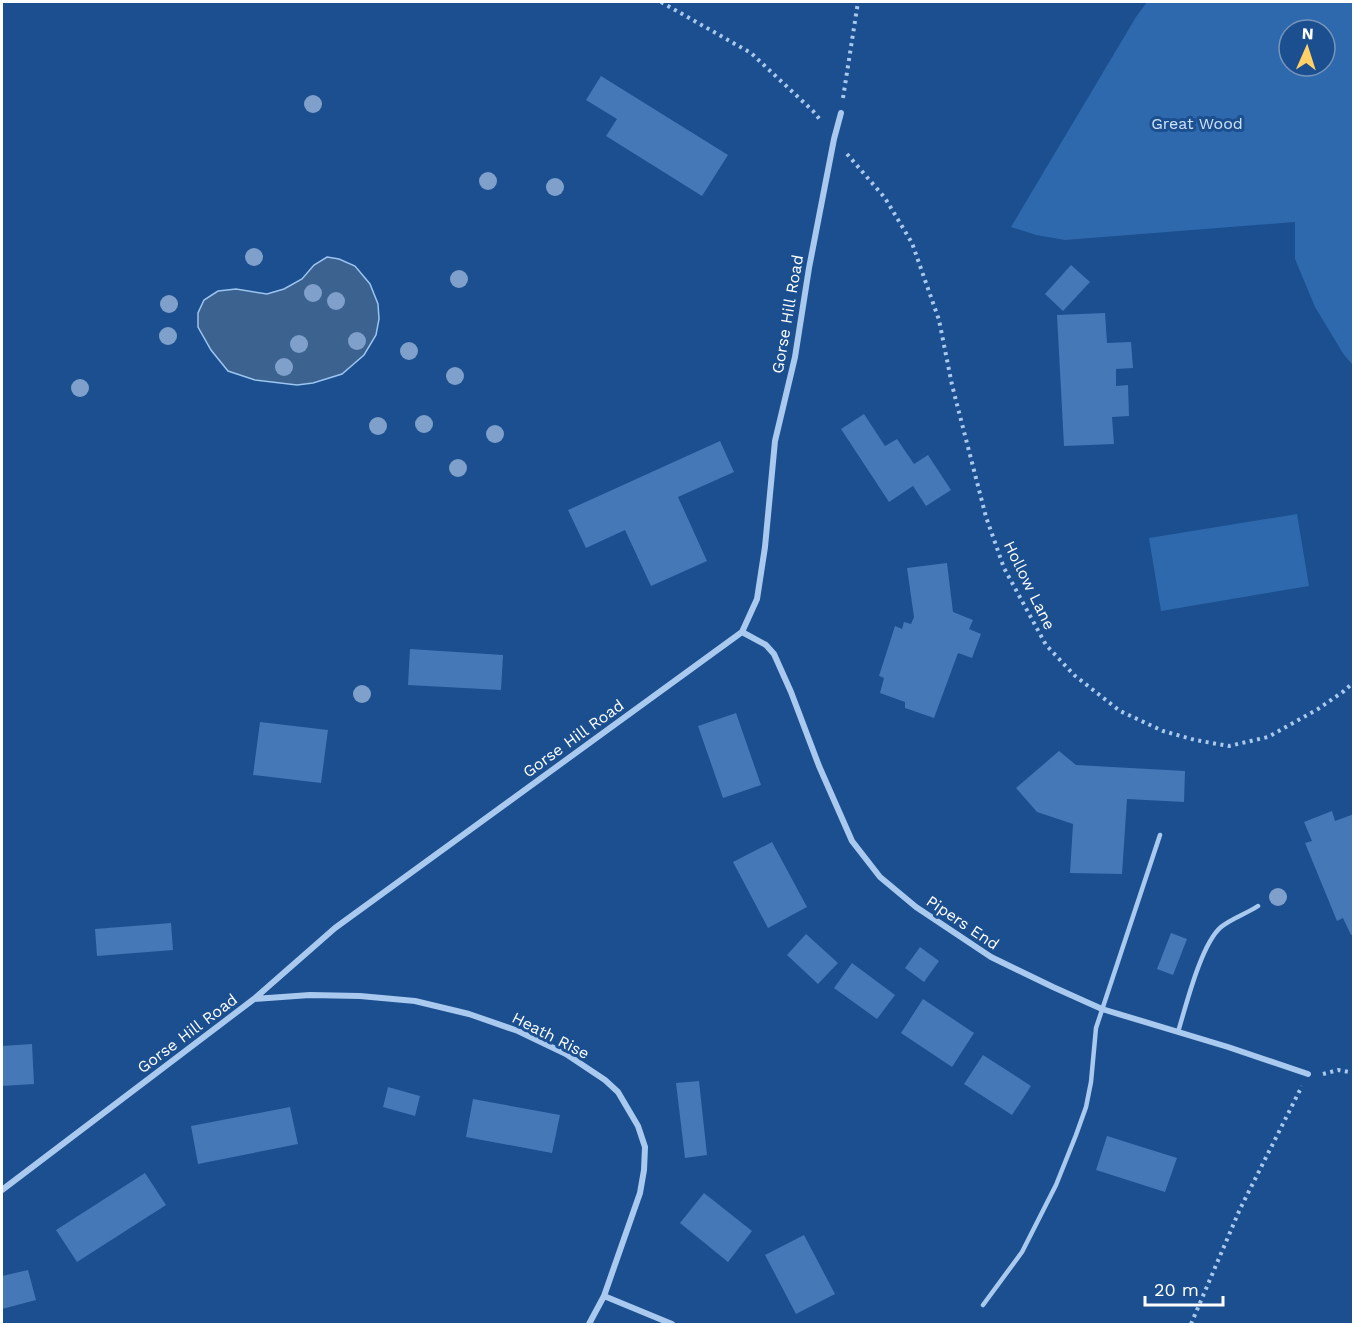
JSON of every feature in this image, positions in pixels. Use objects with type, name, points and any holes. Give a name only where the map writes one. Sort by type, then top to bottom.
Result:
[{"type":"street","name":"Gorse Hill Road","points":[[2,1190],[254,999],[335,928],[742,632],[757,599],[765,547],[775,441],[795,357],[809,268],[841,113]]},
{"type":"street","name":"Pipers End","points":[[742,632],[766,645],[774,654],[792,692],[819,766],[852,841],[880,876],[916,907],[991,957],[1102,1009],[1308,1074]]},
{"type":"street","name":"Heath Rise","points":[[254,999],[320,995],[360,996],[415,1001],[469,1014],[518,1031],[566,1054],[605,1080],[618,1092],[638,1126],[645,1147],[644,1170],[640,1193],[604,1296],[589,1324]]},
{"type":"street","points":[[604,1296],[672,1324]]},
{"type":"lane","points":[[983,1305],[1022,1252],[1056,1185],[1076,1135],[1086,1107],[1091,1082],[1096,1028],[1160,835]]},
{"type":"lane","points":[[1178,1032],[1207,946],[1219,929],[1258,906]]},
{"type":"path","points":[[661,2],[751,52],[813,111]]},
{"type":"path","points":[[841,113],[858,2]]},
{"type":"path","name":"Hollow Lane","points":[[861,170],[885,198],[912,243],[939,320],[952,385],[986,517],[1004,567],[1046,645],[1074,675],[1120,711],[1163,730],[1195,740],[1229,746],[1268,737],[1318,709],[1353,682]]},
{"type":"path","points":[[1191,1324],[1240,1209],[1308,1074],[1319,1076],[1338,1070],[1353,1073]]},
{"type":"green space","name":"Great Wood","points":[[1147,2],[1353,2],[1353,365],[1344,355],[1315,307],[1295,259],[1295,222],[1065,240],[1036,235],[1011,227]]},
{"type":"green space","points":[[1297,514],[1309,586],[1161,611],[1149,538]]},
{"type":"shaded area","points":[[327,257],[355,266],[370,284],[378,304],[379,319],[376,335],[364,355],[342,374],[313,383],[297,385],[255,380],[228,371],[211,350],[198,327],[198,313],[204,300],[218,291],[236,289],[267,294],[284,289],[302,279],[314,265]]},
{"type":"building","points":[[601,76],[728,155],[702,196],[606,136],[617,119],[586,100]]},
{"type":"building","points":[[1071,265],[1090,282],[1063,311],[1045,294]]},
{"type":"building","points":[[1105,313],[1107,343],[1131,342],[1133,368],[1116,369],[1116,386],[1128,385],[1129,416],[1112,417],[1114,444],[1064,446],[1057,315]]},
{"type":"building","points":[[864,414],[885,446],[897,439],[914,464],[928,455],[951,490],[926,506],[913,486],[889,502],[841,429]]},
{"type":"building","points":[[720,441],[734,472],[678,497],[707,561],[651,586],[625,530],[586,548],[568,510]]},
{"type":"building","points":[[947,563],[953,612],[973,620],[969,629],[981,634],[972,658],[958,653],[934,718],[905,708],[905,702],[880,693],[884,678],[879,676],[895,626],[902,629],[904,622],[911,624],[914,617],[907,568]]},
{"type":"building","points":[[410,649],[503,655],[501,690],[408,685]]},
{"type":"building","points":[[736,713],[761,785],[723,798],[698,726]]},
{"type":"building","points":[[260,722],[328,730],[321,783],[253,775]]},
{"type":"building","points":[[1059,751],[1076,765],[1185,771],[1184,802],[1127,799],[1122,874],[1070,873],[1073,824],[1037,812],[1016,788]]},
{"type":"building","points":[[1332,811],[1335,821],[1354,814],[1354,934],[1351,935],[1343,918],[1337,921],[1305,843],[1312,841],[1304,822]]},
{"type":"building","points":[[772,842],[807,907],[768,928],[733,862]]},
{"type":"building","points":[[171,923],[173,950],[97,956],[95,929]]},
{"type":"building","points":[[1171,933],[1187,939],[1173,975],[1157,969]]},
{"type":"building","points":[[806,934],[838,963],[818,984],[787,955]]},
{"type":"building","points":[[920,947],[939,961],[924,982],[905,968]]},
{"type":"building","points":[[852,963],[895,995],[877,1019],[834,988]]},
{"type":"building","points":[[923,999],[974,1033],[952,1067],[901,1033]]},
{"type":"building","points":[[32,1044],[34,1084],[2,1086],[2,1046]]},
{"type":"building","points":[[983,1055],[1031,1086],[1012,1115],[964,1084]]},
{"type":"building","points":[[699,1081],[707,1155],[685,1158],[676,1083]]},
{"type":"building","points":[[388,1087],[420,1096],[415,1116],[383,1107]]},
{"type":"building","points":[[473,1099],[560,1115],[552,1153],[466,1137]]},
{"type":"building","points":[[290,1107],[298,1144],[198,1164],[191,1126]]},
{"type":"building","points":[[1107,1136],[1177,1158],[1165,1192],[1096,1170]]},
{"type":"building","points":[[145,1173],[166,1205],[77,1262],[56,1230]]},
{"type":"building","points":[[704,1193],[752,1231],[728,1262],[680,1223]]},
{"type":"building","points":[[804,1235],[835,1294],[796,1314],[765,1255]]},
{"type":"building","points":[[28,1270],[36,1300],[2,1309],[2,1276]]}]
